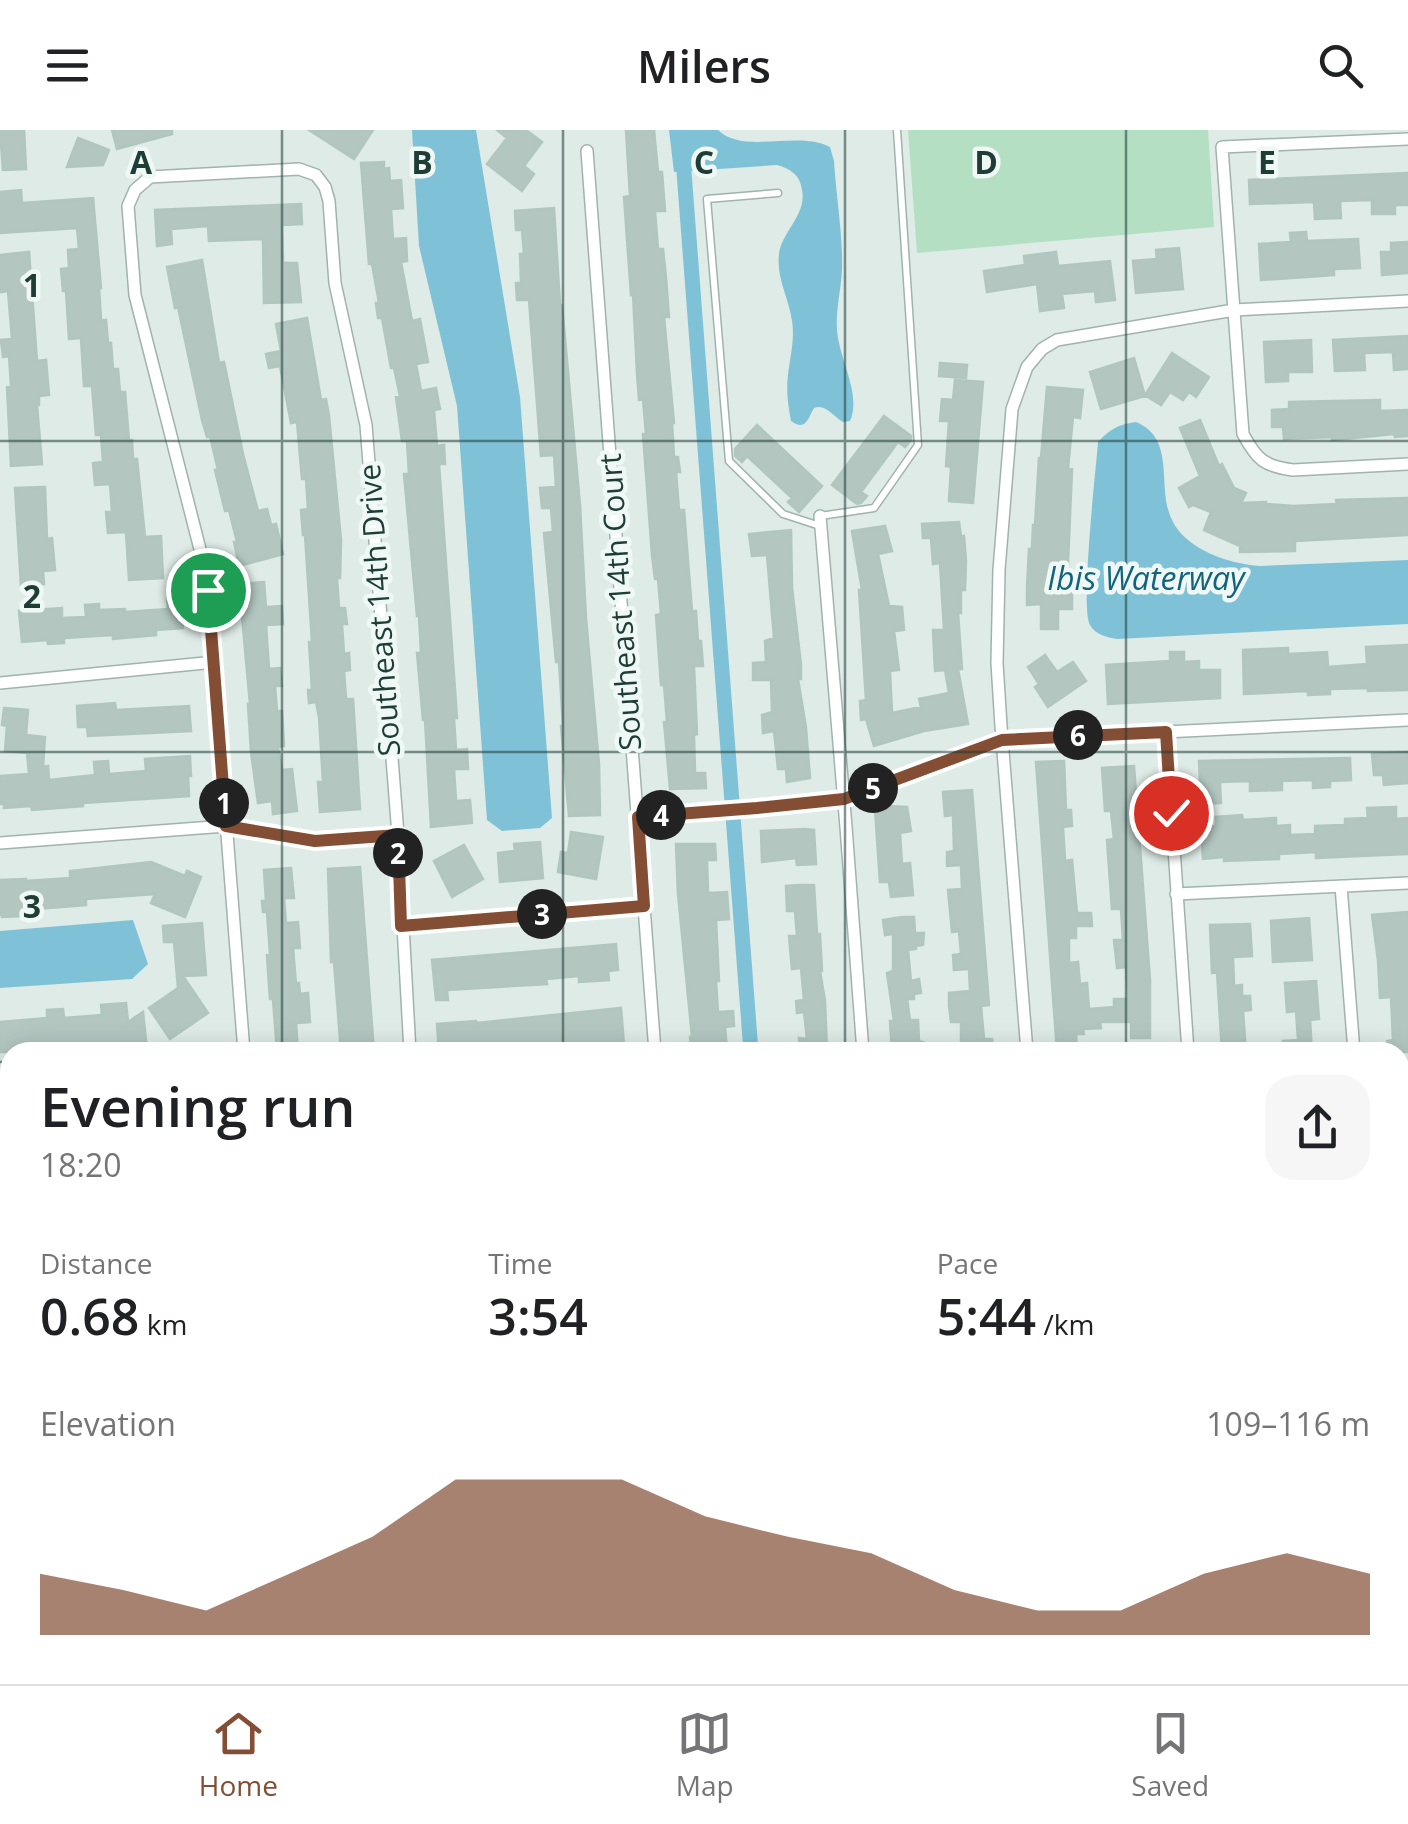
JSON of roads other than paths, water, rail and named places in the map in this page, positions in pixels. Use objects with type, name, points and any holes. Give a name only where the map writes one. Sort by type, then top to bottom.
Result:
[{"type":"street","points":[[1408,139],[1222,147],[1243,434],[1253,452],[1276,468],[1294,470],[1408,464]]},
{"type":"street","name":"Southeast 14th Court","points":[[587,151],[655,1042]]},
{"type":"street","name":"Southeast 14th Drive","points":[[215,662],[202,557],[135,295],[128,206],[135,190],[150,177],[299,169],[316,175],[329,201],[335,283],[366,425],[398,835],[409,1042]]},
{"type":"street","points":[[1025,1042],[997,663],[999,570],[1012,410],[1027,367],[1057,340],[1234,310],[1408,301]]},
{"type":"street","points":[[820,521],[861,1042]]},
{"type":"street","points":[[0,683],[215,662],[243,1042]]},
{"type":"street","points":[[638,817],[844,799],[1002,740],[1408,720]]},
{"type":"street","points":[[1166,732],[1187,1042]]},
{"type":"street","points":[[0,843],[226,826],[315,841],[398,835]]},
{"type":"street","points":[[1176,894],[1408,883]]},
{"type":"street","points":[[1342,886],[1353,1042]]},
{"type":"street","points":[[401,926],[644,906]]},
{"type":"lane","points":[[778,194],[707,199],[730,462],[782,514],[820,521],[874,508],[918,445],[897,130]]},
{"type":"water","points":[[412,130],[476,130],[520,397],[552,818],[540,828],[502,831],[487,820],[457,406],[419,246]]},
{"type":"water","points":[[669,130],[718,130],[742,141],[803,141],[830,147],[842,256],[837,329],[852,391],[850,421],[843,422],[818,407],[803,424],[791,421],[787,386],[793,328],[779,254],[803,199],[797,177],[777,165],[674,172]]},
{"type":"water","name":"Ibis Waterway","points":[[1136,422],[1157,440],[1168,507],[1172,520],[1187,540],[1210,554],[1260,566],[1408,560],[1408,624],[1117,639],[1095,631],[1087,613],[1087,593],[1098,442],[1115,428]]},
{"type":"water","points":[[133,920],[148,964],[132,979],[0,988],[0,931]]},
{"type":"waterway","points":[[684,172],[750,1042]]}]
